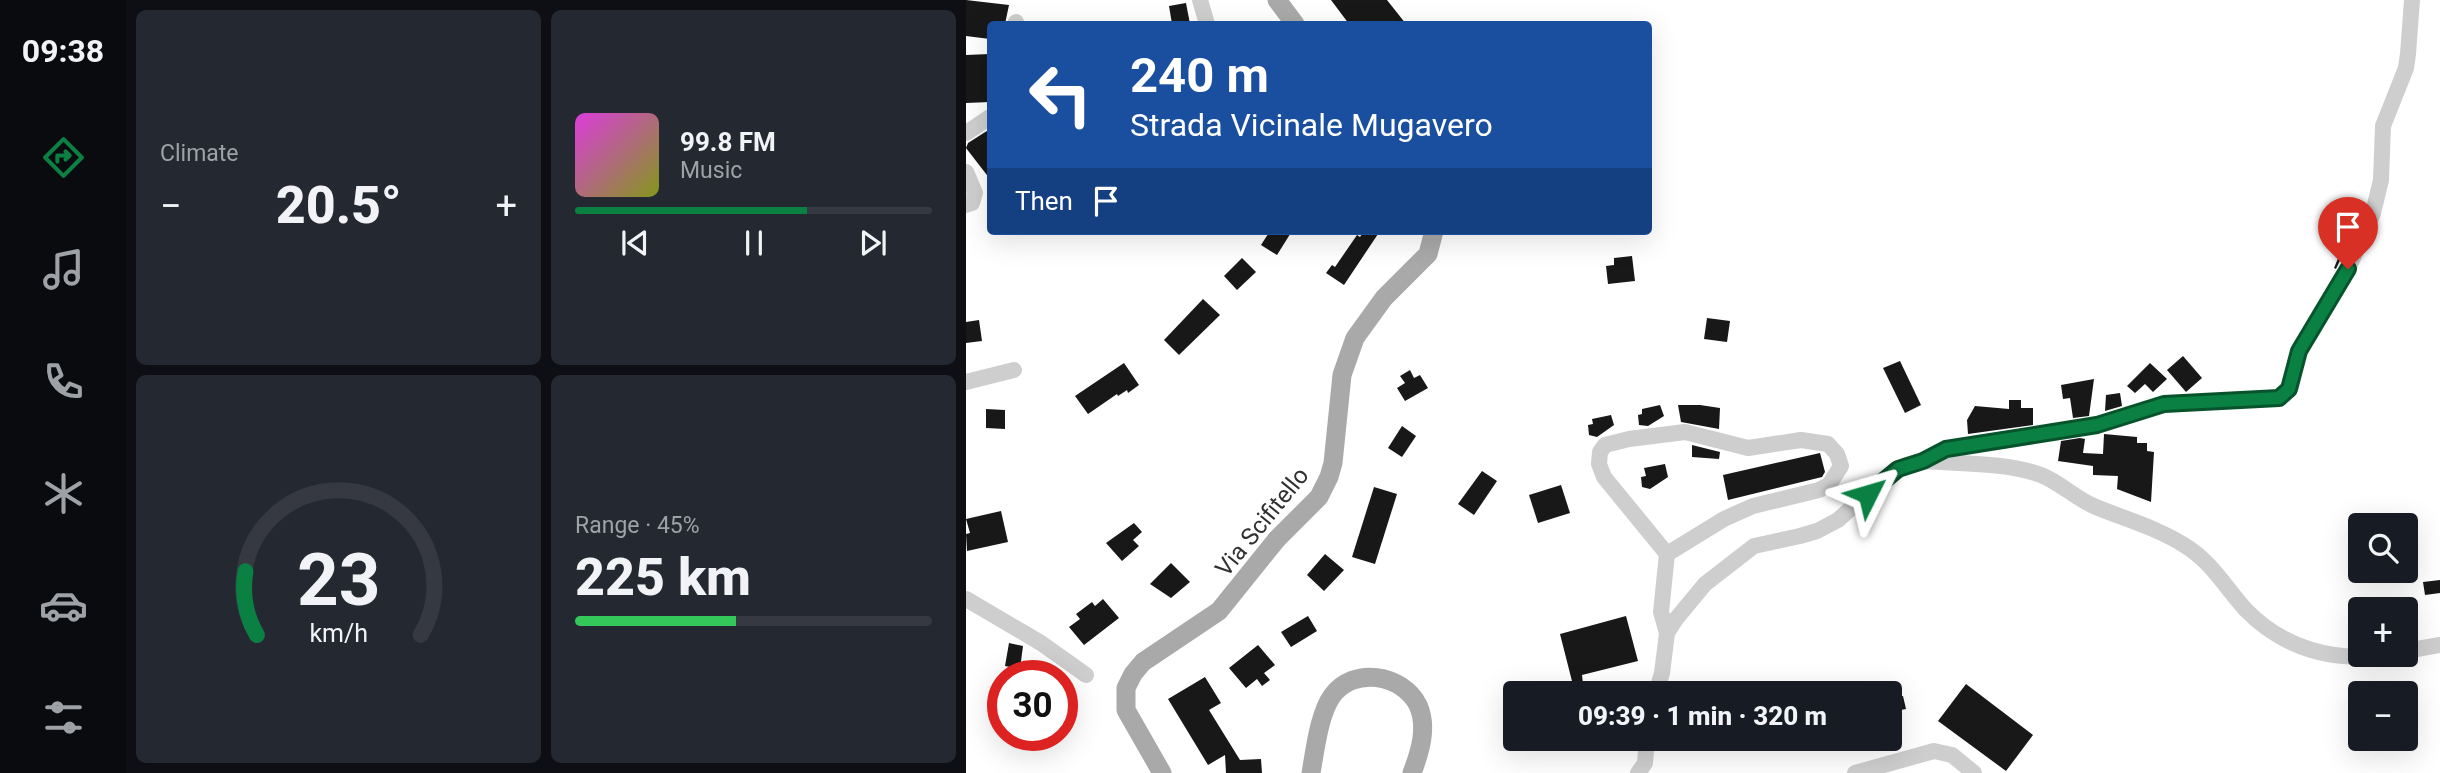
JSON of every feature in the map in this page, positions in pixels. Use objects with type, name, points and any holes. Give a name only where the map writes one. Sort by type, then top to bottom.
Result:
[{"type":"main road","points":[[1277,0],[1294,21]]},
{"type":"main road","name":"Via Scifitello","points":[[1162,773],[1126,710],[1126,688],[1133,674],[1143,662],[1219,611],[1277,539],[1319,497],[1333,463],[1342,375],[1355,338],[1384,298],[1428,254],[1433,235]]},
{"type":"main road","points":[[1311,773],[1325,712],[1332,696],[1342,685],[1367,676],[1398,684],[1418,705],[1423,736],[1412,773]]},
{"type":"street","points":[[1200,0],[1206,21]]},
{"type":"street","points":[[1667,633],[1705,584],[1744,552],[1763,542],[1800,536],[1826,527],[1898,469],[1923,461],[1946,449],[2097,425],[2164,404],[2279,398],[2289,389],[2299,351],[2348,269],[2373,214],[2381,180],[2383,125],[2406,68],[2412,0]]},
{"type":"street","points":[[966,133],[987,119]]},
{"type":"street","points":[[966,172],[975,193],[972,203],[966,205]]},
{"type":"street","points":[[966,382],[1014,370]]},
{"type":"street","points":[[1660,681],[1667,633],[1661,612],[1667,554],[1604,477],[1599,464],[1600,452],[1605,445],[1685,432],[1748,448],[1801,440],[1829,444],[1837,454],[1841,466],[1829,485],[1819,490],[1753,506],[1724,519],[1667,554]]},
{"type":"street","points":[[1923,461],[1995,466],[2041,475],[2088,504],[2172,538],[2185,546],[2214,569],[2248,611],[2292,644],[2302,649],[2348,656]]},
{"type":"street","points":[[966,599],[1041,643],[1086,675]]},
{"type":"street","points":[[2418,649],[2440,645]]},
{"type":"street","points":[[1638,773],[1645,763],[1646,751]]},
{"type":"street","points":[[1855,773],[1934,751],[1952,755],[1974,773]]},
{"type":"building","points":[[966,0],[1009,5],[1006,21],[987,21],[987,39],[966,36]]},
{"type":"building","points":[[1331,0],[1387,0],[1404,21],[1347,21]]},
{"type":"building","points":[[1186,3],[1189,21],[1172,21],[1169,6]]},
{"type":"building","points":[[987,54],[987,102],[966,103],[966,55]]},
{"type":"building","points":[[987,131],[987,175],[966,148],[968,143]]},
{"type":"building","points":[[2337,224],[2355,228],[2336,269],[2334,268],[2347,237],[2339,236]]},
{"type":"building","points":[[1267,235],[1290,235],[1277,255],[1261,245]]},
{"type":"building","points":[[1357,235],[1377,235],[1344,285],[1326,273],[1332,265],[1335,267]]},
{"type":"building","points":[[1632,256],[1635,281],[1608,284],[1606,266],[1614,265],[1614,258]]},
{"type":"building","points":[[1242,258],[1256,272],[1237,290],[1224,276]]},
{"type":"building","points":[[1203,299],[1220,315],[1179,355],[1164,340]]},
{"type":"building","points":[[1707,318],[1730,321],[1727,342],[1704,339]]},
{"type":"building","points":[[979,320],[982,341],[966,343],[966,322]]},
{"type":"building","points":[[2183,356],[2202,378],[2186,392],[2167,370]]},
{"type":"building","points":[[1900,361],[1921,405],[1905,413],[1883,368]]},
{"type":"building","points":[[1124,363],[1139,385],[1128,393],[1127,390],[1118,396],[1117,394],[1088,414],[1075,396]]},
{"type":"building","points":[[2150,363],[2167,379],[2153,392],[2145,384],[2135,393],[2127,386]]},
{"type":"building","points":[[1410,370],[1414,378],[1420,375],[1428,388],[1405,401],[1397,388],[1405,383],[1400,376]]},
{"type":"building","points":[[2094,379],[2089,416],[2073,418],[2070,398],[2063,399],[2061,385]]},
{"type":"building","points":[[2120,393],[2122,406],[2105,411],[2106,395]]},
{"type":"building","points":[[2009,400],[2021,400],[2021,408],[2033,408],[2033,425],[1968,434],[1967,420],[1975,406],[2009,409]]},
{"type":"building","points":[[1660,405],[1664,416],[1648,426],[1639,425],[1638,415],[1642,414],[1642,409]]},
{"type":"building","points":[[1678,405],[1720,408],[1719,429],[1681,422]]},
{"type":"building","points":[[986,409],[1005,410],[1005,429],[986,428]]},
{"type":"building","points":[[1611,415],[1614,425],[1597,437],[1589,435],[1588,425],[1593,424],[1592,419]]},
{"type":"building","points":[[1402,426],[1416,436],[1402,457],[1388,448]]},
{"type":"building","points":[[2104,434],[2137,437],[2137,443],[2147,443],[2147,451],[2154,452],[2151,502],[2117,489],[2118,476],[2093,475],[2093,466],[2058,461],[2061,441],[2080,438],[2085,439],[2083,453],[2103,454]]},
{"type":"building","points":[[1692,445],[1720,452],[1719,459],[1692,457]]},
{"type":"building","points":[[1820,453],[1825,472],[1822,477],[1728,500],[1723,475]]},
{"type":"building","points":[[1665,464],[1668,477],[1650,489],[1642,487],[1641,477],[1646,476],[1644,468]]},
{"type":"building","points":[[1482,471],[1497,481],[1474,515],[1458,504]]},
{"type":"building","points":[[1561,485],[1570,513],[1538,523],[1529,495]]},
{"type":"building","points":[[1374,487],[1397,494],[1375,564],[1352,557]]},
{"type":"building","points":[[1001,511],[1008,542],[967,551],[966,534],[970,533],[966,519]]},
{"type":"building","points":[[1134,523],[1142,532],[1133,540],[1139,546],[1122,561],[1106,543]]},
{"type":"building","points":[[1325,554],[1344,570],[1324,591],[1307,575]]},
{"type":"building","points":[[1171,563],[1190,582],[1171,598],[1150,584]]},
{"type":"building","points":[[2440,580],[2440,593],[2425,595],[2423,582]]},
{"type":"building","points":[[1103,599],[1119,618],[1084,645],[1069,627],[1080,619],[1076,614],[1092,602],[1095,606]]},
{"type":"building","points":[[1308,616],[1317,631],[1291,647],[1281,632]]},
{"type":"building","points":[[1626,616],[1638,661],[1582,675],[1583,681],[1572,681],[1560,634]]},
{"type":"building","points":[[1009,643],[1023,646],[1021,660],[1006,660]]},
{"type":"building","points":[[1258,645],[1275,665],[1264,673],[1270,680],[1262,686],[1257,679],[1246,688],[1229,668]]},
{"type":"building","points":[[1205,677],[1221,703],[1209,710],[1240,760],[1261,759],[1262,773],[1226,773],[1225,755],[1208,765],[1168,699]]},
{"type":"building","points":[[1966,684],[2033,735],[2006,771],[1938,721]]},
{"type":"building","points":[[1902,696],[1906,709],[1902,710]]},
{"type":"route","points":[[1868,494],[1898,469],[1923,461],[1946,449],[2097,425],[2164,404],[2279,398],[2289,389],[2299,351],[2348,269]]}]
